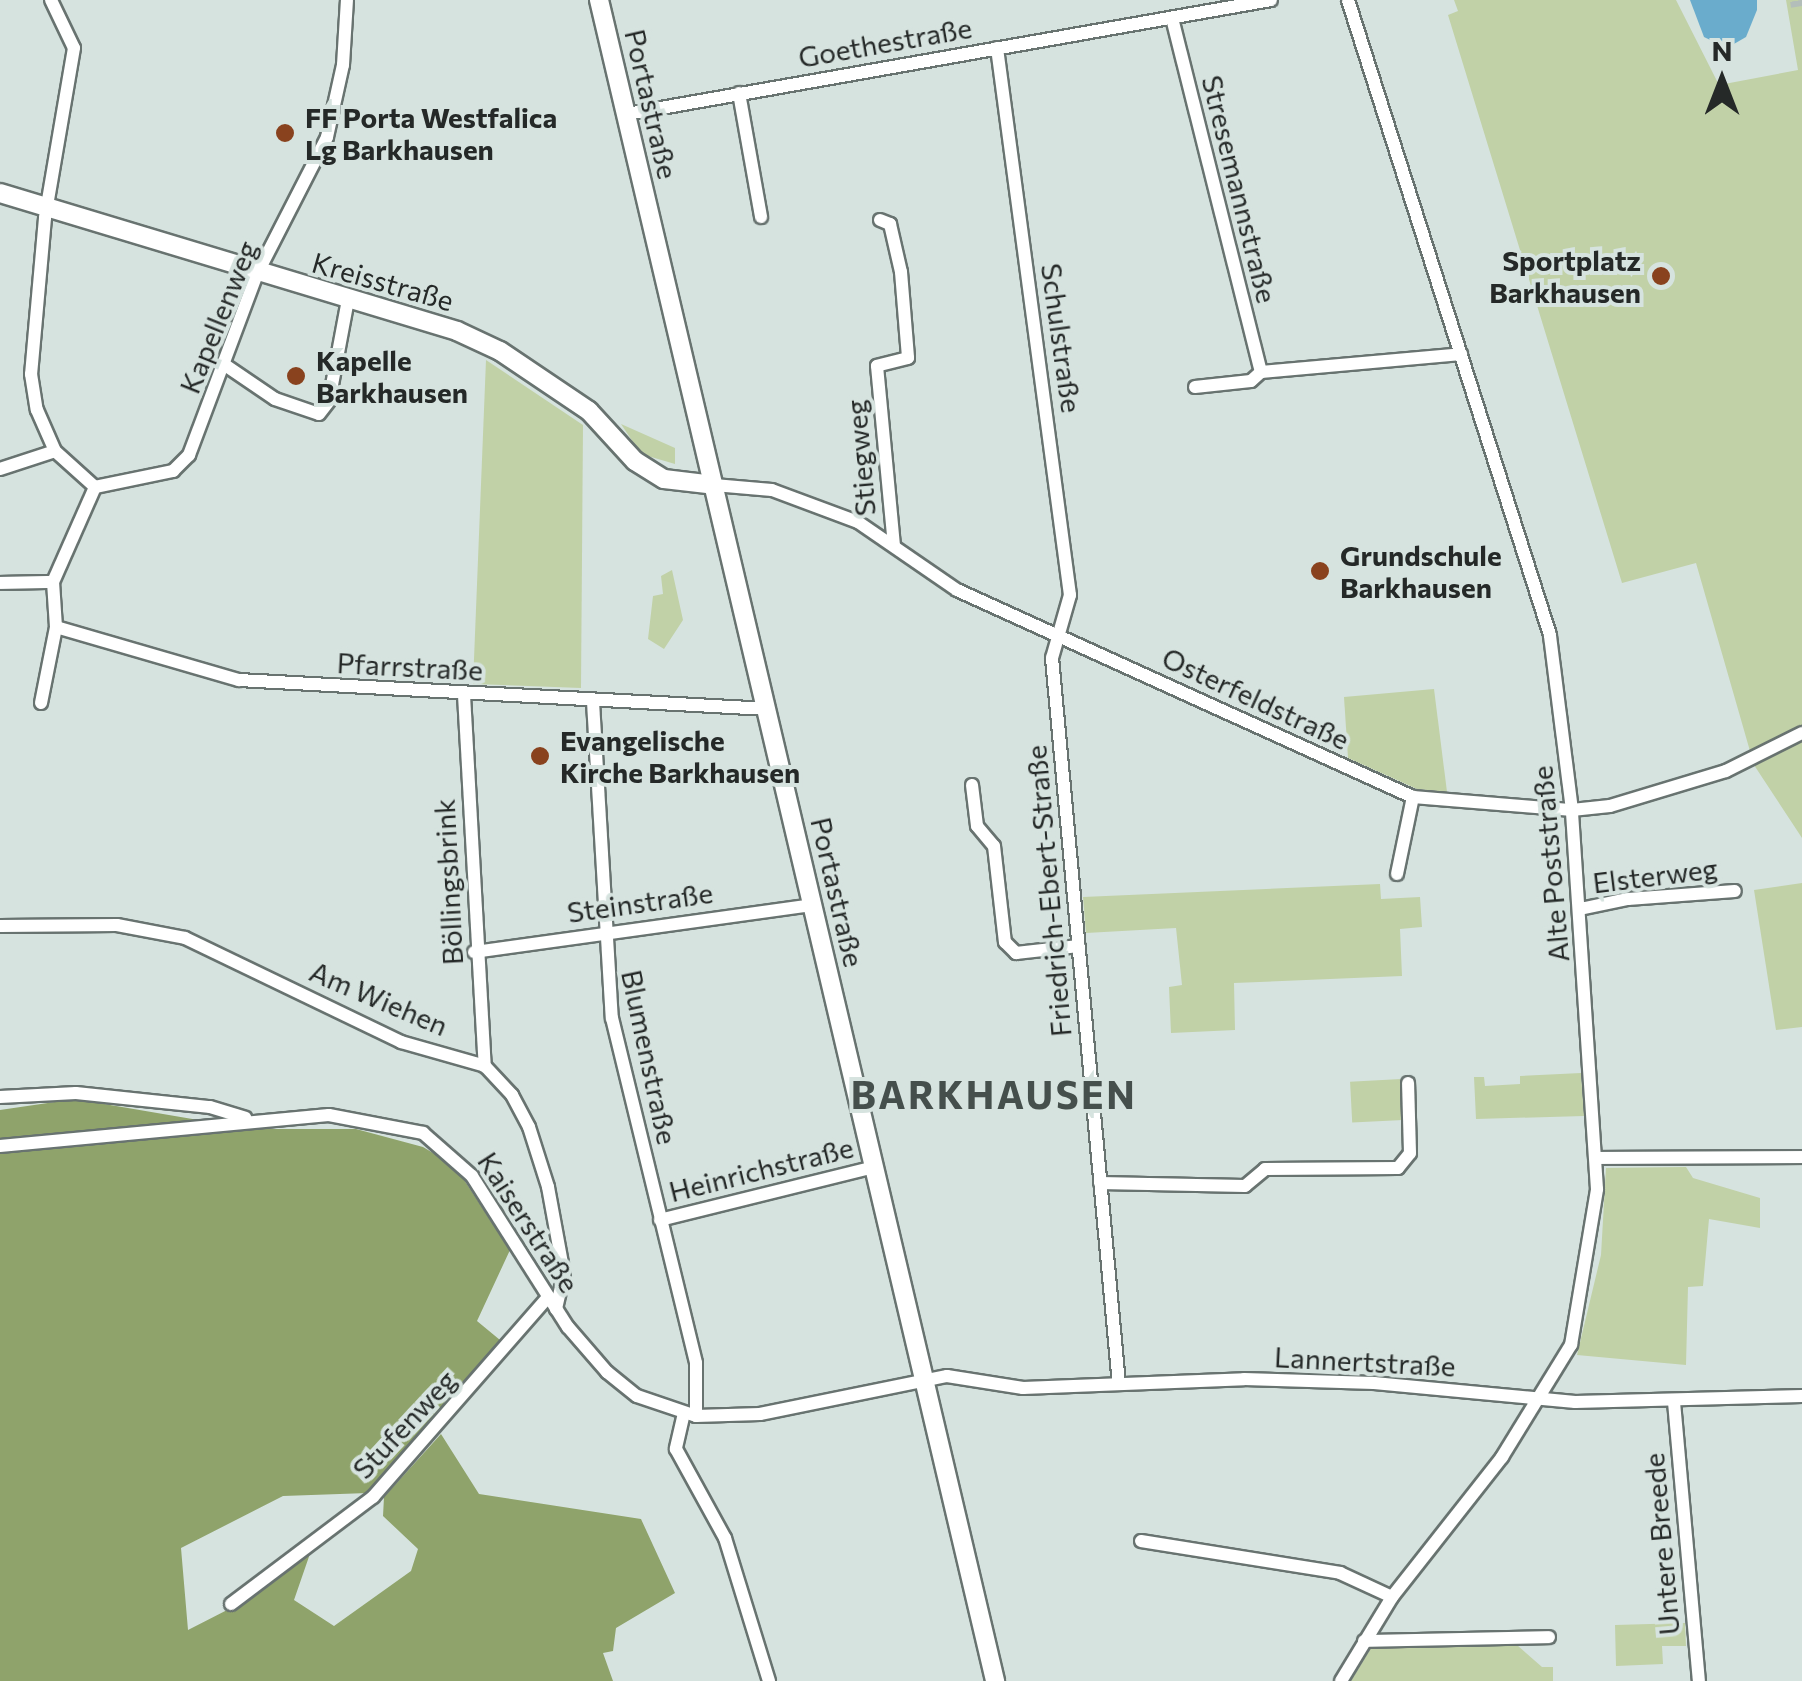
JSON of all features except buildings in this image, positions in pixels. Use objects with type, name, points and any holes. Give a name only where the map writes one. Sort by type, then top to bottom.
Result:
[{"type":"main road","name":"Portastraße","points":[[599,0],[996,1681]]},
{"type":"main road","name":"Kreisstraße","points":[[0,193],[257,274],[415,316],[500,351],[589,411],[635,461],[664,479],[714,485]]},
{"type":"street","points":[[41,704],[56,627],[53,582],[95,487],[55,451],[36,410],[31,374],[47,207],[74,48],[50,0]]},
{"type":"street","name":"Kapellenweg","points":[[95,487],[182,465],[226,364],[257,274],[327,137],[341,81],[348,0]]},
{"type":"street","name":"Goethestraße","points":[[626,114],[1271,0]]},
{"type":"street","name":"Alte Poststraße","points":[[1341,1681],[1392,1598],[1539,1400],[1572,1346],[1596,1222],[1596,1158],[1572,810],[1546,616],[1348,0]]},
{"type":"street","name":"Stresemannstraße","points":[[1172,18],[1261,372]]},
{"type":"street","name":"Schulstraße","points":[[996,48],[1070,595],[1055,633]]},
{"type":"street","points":[[739,93],[761,217]]},
{"type":"street","name":"Stiegweg","points":[[880,220],[890,224],[894,266],[901,272],[908,358],[877,366],[894,545]]},
{"type":"street","points":[[226,364],[276,399],[319,414],[330,401],[348,299]]},
{"type":"street","points":[[1195,387],[1251,381],[1261,372],[1461,354]]},
{"type":"street","points":[[0,469],[55,451]]},
{"type":"street","name":"Osterfeldstraße","points":[[714,485],[772,490],[858,522],[958,590],[1413,797],[1572,810],[1674,790],[1802,733]]},
{"type":"street","points":[[0,583],[53,582]]},
{"type":"street","name":"Pfarrstraße","points":[[56,627],[239,680],[593,702],[767,708]]},
{"type":"street","name":"Friedrich-Ebert-Straße","points":[[1055,633],[1118,1384]]},
{"type":"street","name":"Böllingsbrink","points":[[464,695],[474,952],[485,1066]]},
{"type":"street","name":"Blumenstraße","points":[[593,702],[601,931],[612,1018],[696,1362],[690,1415],[676,1449],[725,1538],[769,1681]]},
{"type":"street","points":[[972,785],[977,826],[994,846],[1005,942],[1016,953],[1079,946]]},
{"type":"street","points":[[1397,874],[1413,797]]},
{"type":"street","name":"Elsterweg","points":[[1580,909],[1628,898],[1735,892]]},
{"type":"street","name":"Steinstraße","points":[[474,952],[601,931],[813,905]]},
{"type":"street","name":"Am Wiehen","points":[[0,926],[117,925],[185,938],[401,1042],[485,1066]]},
{"type":"street","points":[[485,1066],[512,1095],[529,1127],[548,1187],[564,1274],[552,1303]]},
{"type":"street","points":[[1100,1183],[1246,1186],[1265,1169],[1398,1168],[1410,1153],[1408,1083]]},
{"type":"street","points":[[0,1096],[76,1093],[210,1108],[251,1120]]},
{"type":"street","name":"Kaiserstraße","points":[[0,1146],[251,1120],[364,1117],[442,1144],[472,1176],[552,1303],[620,1385],[690,1415],[760,1414],[925,1378]]},
{"type":"street","points":[[1596,1158],[1802,1157]]},
{"type":"street","name":"Heinrichstraße","points":[[660,1220],[874,1168]]},
{"type":"street","name":"Stufenweg","points":[[231,1604],[373,1497],[552,1303]]},
{"type":"street","name":"Lannertstraße","points":[[925,1378],[1023,1388],[1374,1383],[1539,1400],[1674,1402],[1802,1396]]},
{"type":"street","name":"Untere Breede","points":[[1674,1402],[1698,1681]]},
{"type":"street","points":[[1141,1542],[1340,1572],[1392,1598]]},
{"type":"street","points":[[1364,1641],[1548,1638]]},
{"type":"green space","name":"Sportplatz Barkhausen","points":[[1454,0],[1676,0],[1719,85],[1798,70],[1786,0],[1802,0],[1802,838],[1754,765],[1696,563],[1622,583],[1448,15],[1458,11]]},
{"type":"green space","points":[[486,360],[583,425],[581,688],[473,684]]},
{"type":"green space","points":[[621,424],[675,448],[675,464],[641,454]]},
{"type":"green space","points":[[672,570],[683,620],[664,649],[648,639],[653,596],[663,594],[661,576]]},
{"type":"green space","points":[[1434,689],[1447,792],[1417,789],[1348,758],[1344,697]]},
{"type":"green space","points":[[1802,883],[1802,1027],[1776,1030],[1754,890]]},
{"type":"green space","points":[[1380,884],[1381,899],[1420,897],[1422,927],[1400,929],[1402,976],[1234,983],[1235,1030],[1171,1033],[1169,987],[1182,985],[1176,928],[1086,933],[1083,897]]},
{"type":"green space","points":[[1581,1073],[1584,1116],[1476,1119],[1474,1077],[1484,1077],[1485,1086],[1520,1084],[1520,1076]]},
{"type":"green space","points":[[1401,1079],[1403,1120],[1352,1123],[1350,1082]]},
{"type":"green space","points":[[75,1099],[251,1129],[356,1129],[423,1147],[455,1166],[510,1250],[477,1321],[500,1340],[368,1493],[283,1496],[181,1548],[188,1630],[233,1607],[313,1545],[294,1600],[334,1626],[411,1571],[418,1549],[383,1516],[384,1497],[441,1434],[479,1494],[641,1519],[675,1593],[616,1628],[613,1651],[603,1653],[613,1681],[0,1681],[0,1110]]},
{"type":"green space","points":[[1686,1167],[1693,1178],[1760,1198],[1760,1228],[1709,1219],[1703,1286],[1688,1287],[1686,1365],[1577,1355],[1601,1255],[1606,1168]]},
{"type":"green space","points":[[1685,1623],[1686,1646],[1662,1646],[1663,1664],[1616,1666],[1615,1625]]},
{"type":"green space","points":[[1517,1645],[1542,1667],[1553,1667],[1553,1681],[1351,1681],[1371,1648]]},
{"type":"water","points":[[1690,0],[1757,0],[1757,10],[1746,37],[1727,48],[1704,37]]},
{"type":"tunnel","points":[[1801,0],[1802,6]]},
{"type":"place","name":"FF Porta Westfalica Lg Barkhausen","points":[[285,133]]},
{"type":"place","name":"Sportplatz Barkhausen","points":[[1661,276]]},
{"type":"place","name":"Kapelle Barkhausen","points":[[296,376]]},
{"type":"place","name":"Grundschule Barkhausen","points":[[1320,571]]},
{"type":"place","name":"Evangelische Kirche Barkhausen","points":[[540,756]]},
{"type":"district","name":"BARKHAUSEN","points":[[994,1094]]}]
